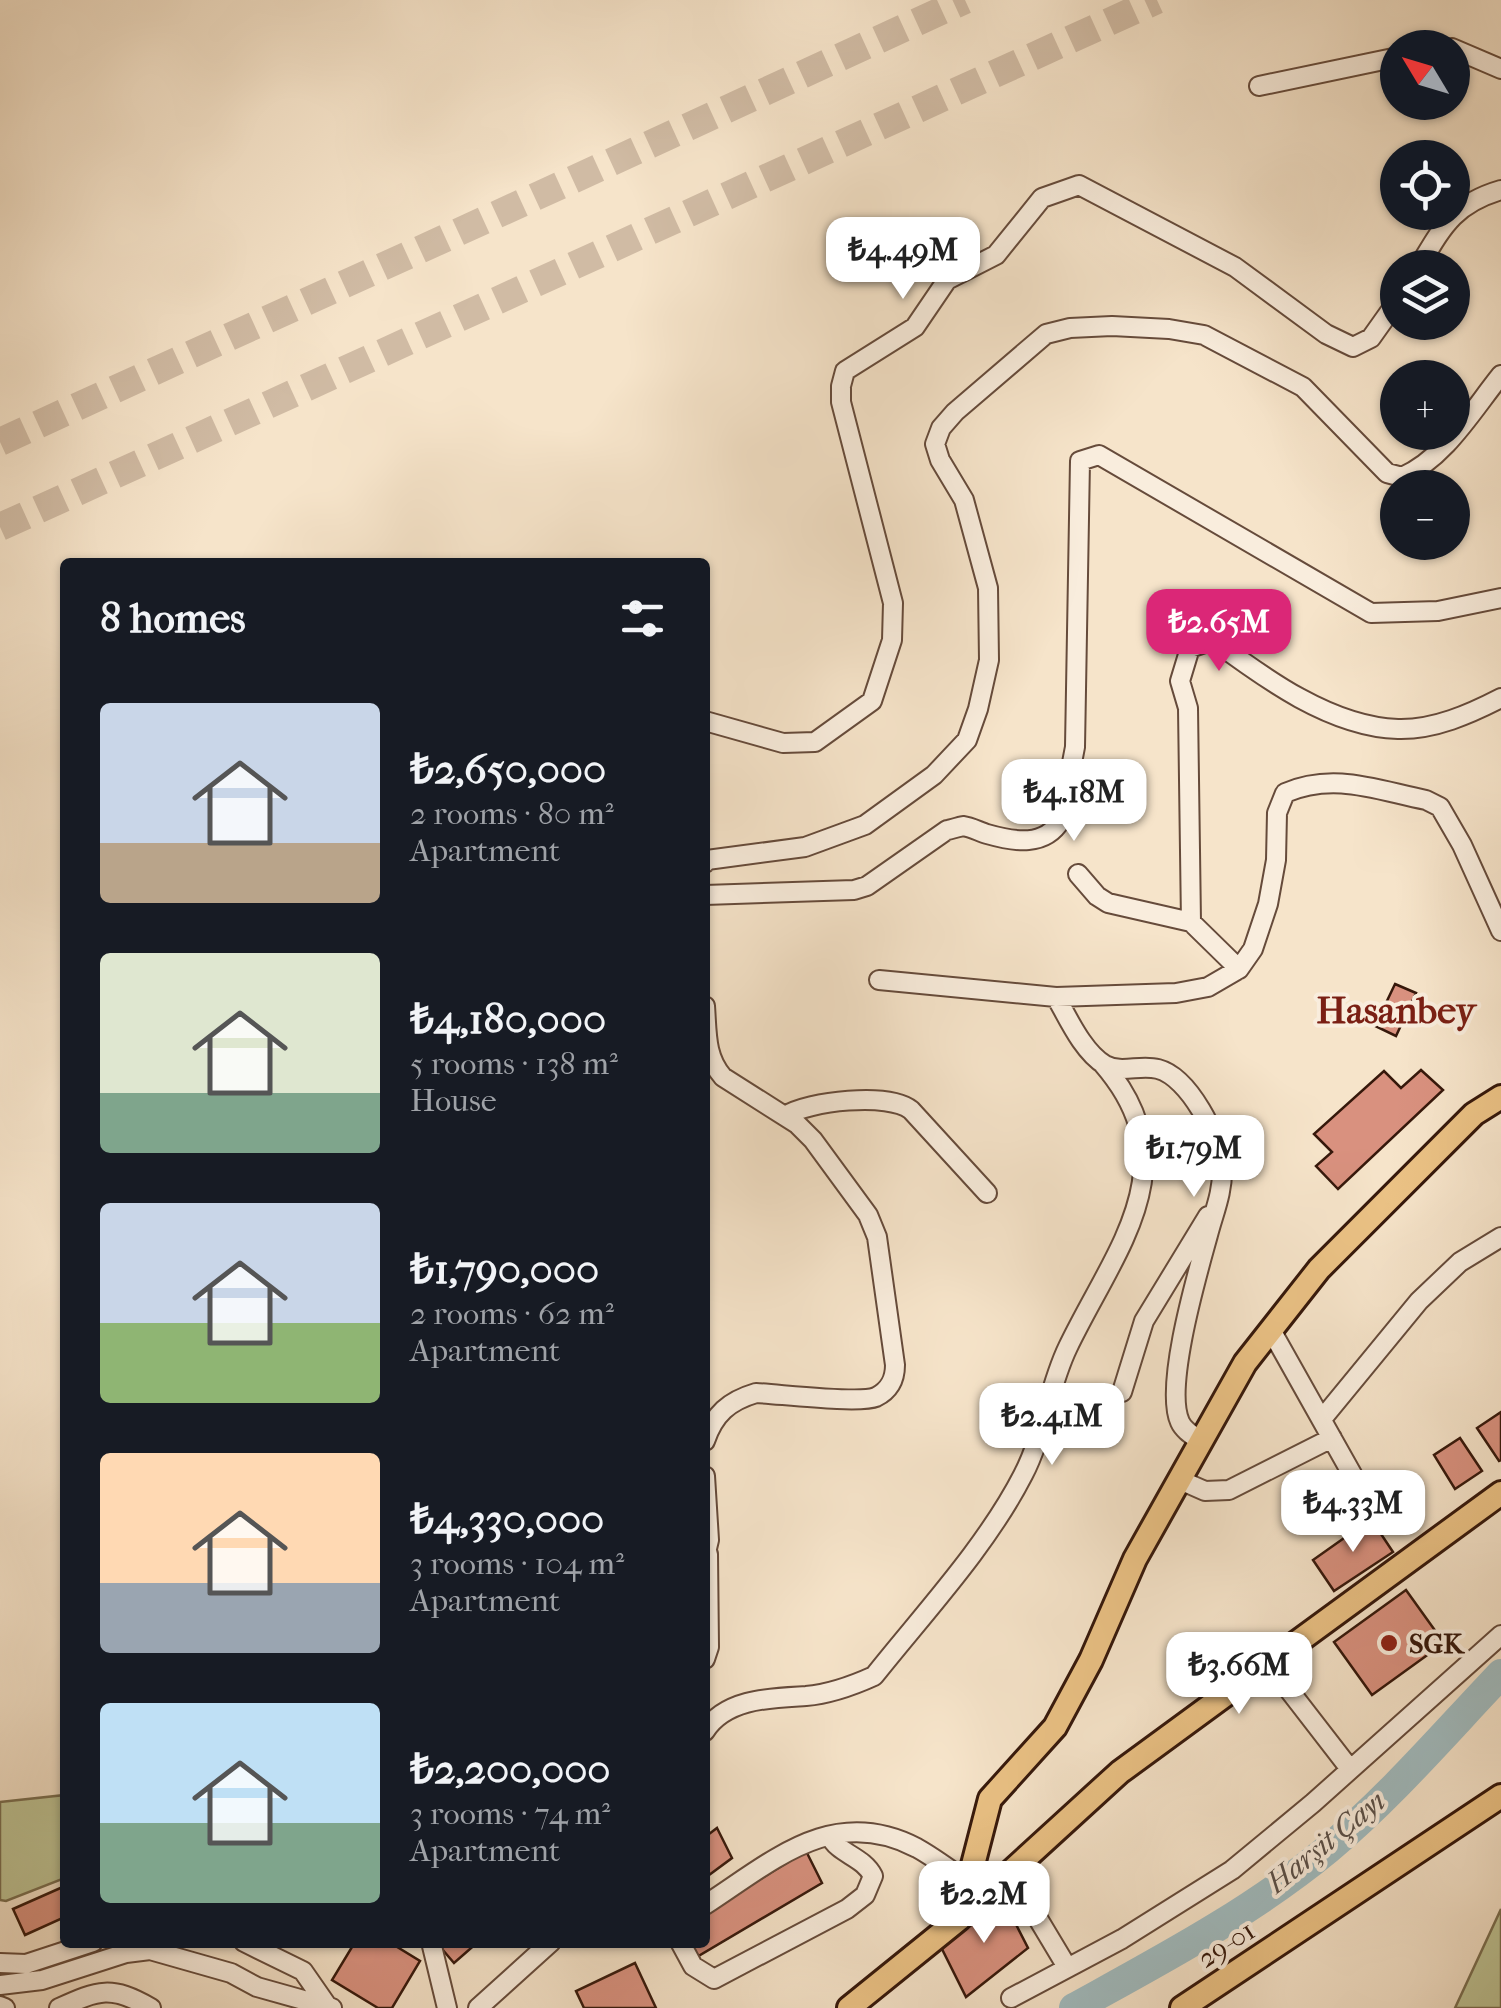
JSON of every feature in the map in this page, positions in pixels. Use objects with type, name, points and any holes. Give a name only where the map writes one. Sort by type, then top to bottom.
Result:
[{"type":"main road","points":[[959,1918],[990,1799],[1055,1727],[1092,1660],[1135,1559],[1245,1363],[1318,1269],[1474,1114],[1501,1097]]},
{"type":"main road","points":[[850,2008],[959,1918],[1120,1772],[1501,1493]]},
{"type":"main road","name":"29-01","points":[[1182,2008],[1501,1796]]},
{"type":"street","points":[[1470,55],[1501,68]]},
{"type":"street","points":[[1260,86],[1380,61]]},
{"type":"street","points":[[710,723],[783,743],[815,742],[872,701],[892,640],[894,603],[841,402],[840,386],[845,371],[915,327],[947,280],[996,256],[1042,198],[1079,185],[1235,267],[1326,334],[1353,347],[1371,338],[1380,325]]},
{"type":"street","points":[[1429,250],[1445,222],[1473,199],[1501,190]]},
{"type":"street","points":[[710,860],[805,848],[865,826],[934,775],[967,740],[989,660],[988,588],[964,500],[935,444],[941,428],[955,412],[1046,334],[1070,328],[1112,326],[1204,335],[1302,387],[1388,473],[1402,477],[1420,469],[1438,453],[1501,376]]},
{"type":"street","points":[[710,895],[854,890],[866,886],[947,830],[963,826],[1028,840],[1044,839],[1056,828],[1061,820],[1075,747],[1080,461],[1099,456],[1370,613],[1438,611],[1501,598]]},
{"type":"street","points":[[1190,922],[1188,708],[1180,680],[1190,648],[1213,640],[1298,696],[1346,718],[1399,729],[1461,718],[1501,698]]},
{"type":"street","points":[[879,980],[1056,997],[1176,993],[1208,988],[1239,969],[1253,948],[1268,904],[1276,860],[1277,812],[1285,793],[1332,781],[1426,800],[1440,808],[1494,894],[1501,932]]},
{"type":"street","points":[[1078,874],[1108,903],[1190,922],[1239,969]]},
{"type":"street","points":[[710,1726],[724,1713],[754,1701],[848,1688],[874,1676],[1006,1507],[1026,1471],[1067,1348],[1128,1232],[1140,1200],[1143,1144],[1139,1124],[1121,1085],[1090,1050],[1056,997]]},
{"type":"street","points":[[710,1057],[723,1077],[785,1116],[814,1140],[868,1215],[874,1228],[895,1378],[878,1396],[869,1399],[756,1393],[727,1405],[710,1431]]},
{"type":"street","points":[[1103,1064],[1118,1070],[1159,1069],[1188,1090],[1210,1128],[1222,1164],[1221,1194],[1183,1341],[1174,1403],[1182,1427],[1202,1442]]},
{"type":"street","points":[[785,1116],[806,1107],[897,1101],[911,1110],[987,1193]]},
{"type":"street","points":[[1122,1392],[1152,1304],[1221,1194]]},
{"type":"street","points":[[1322,1419],[1419,1301],[1460,1262],[1501,1237]]},
{"type":"street","points":[[1270,1330],[1357,1483]]},
{"type":"street","points":[[1180,1480],[1205,1492],[1230,1490],[1332,1438]]},
{"type":"street","points":[[1011,1998],[1122,1939],[1232,1870],[1501,1635]]},
{"type":"street","points":[[1268,1664],[1350,1769]]},
{"type":"street","points":[[710,1903],[804,1842],[839,1831],[890,1837],[914,1847],[969,1883]]},
{"type":"street","points":[[683,1948],[693,1966],[714,1979],[847,1909],[865,1895],[873,1876],[868,1865],[836,1846],[830,1836]]},
{"type":"street","points":[[1010,1872],[1067,1967]]},
{"type":"street","points":[[0,1963],[26,1964],[75,1948]]},
{"type":"street","points":[[256,1948],[303,1971],[330,2007]]},
{"type":"street","points":[[433,1948],[448,2008]]},
{"type":"street","points":[[478,2008],[544,1948]]},
{"type":"street","points":[[0,1984],[42,1980],[126,1953],[150,1950],[330,2007]]},
{"type":"street","points":[[59,2008],[100,1990],[124,1992],[151,2008]]},
{"type":"green space","points":[[60,1796],[60,1880],[6,1901],[0,1900],[0,1802]]},
{"type":"green space","points":[[1501,1909],[1501,2008],[1455,2008]]},
{"type":"building","points":[[1395,984],[1416,993],[1396,1036],[1375,1026]]},
{"type":"building","points":[[1421,1070],[1443,1090],[1338,1189],[1316,1166],[1332,1152],[1314,1134],[1384,1071],[1401,1088]]},
{"type":"building","points":[[1501,1412],[1501,1460],[1499,1461],[1477,1428]]},
{"type":"building","points":[[1460,1438],[1482,1471],[1455,1489],[1434,1455]]},
{"type":"building","points":[[1371,1519],[1393,1552],[1334,1591],[1313,1560]]},
{"type":"building","name":"SGK","points":[[1406,1590],[1444,1643],[1372,1695],[1334,1642]]},
{"type":"building","points":[[717,1828],[732,1858],[710,1874],[710,1833]]},
{"type":"building","points":[[806,1851],[822,1883],[695,1958],[692,1948],[710,1948],[710,1910]]},
{"type":"building","points":[[60,1888],[60,1919],[25,1935],[13,1909]]},
{"type":"building","points":[[1001,1895],[1028,1948],[966,1997],[940,1945]]},
{"type":"building","points":[[351,1948],[399,1948],[420,1961],[392,2008],[378,2008],[332,1980]]},
{"type":"building","points":[[441,1948],[471,1948],[454,1963]]},
{"type":"building","points":[[635,1963],[656,2008],[584,2008],[576,1991]]},
{"type":"waterway","name":"Harşit Çayı","points":[[1074,2008],[1205,1934],[1299,1872],[1374,1808],[1501,1674]]},
{"type":"tunnel","points":[[0,442],[965,0]]},
{"type":"tunnel","points":[[0,527],[1157,0]]},
{"type":"place","name":"SGK","points":[[1389,1643]]},
{"type":"district","name":"Hasanbey","points":[[1396,1010]]}]
